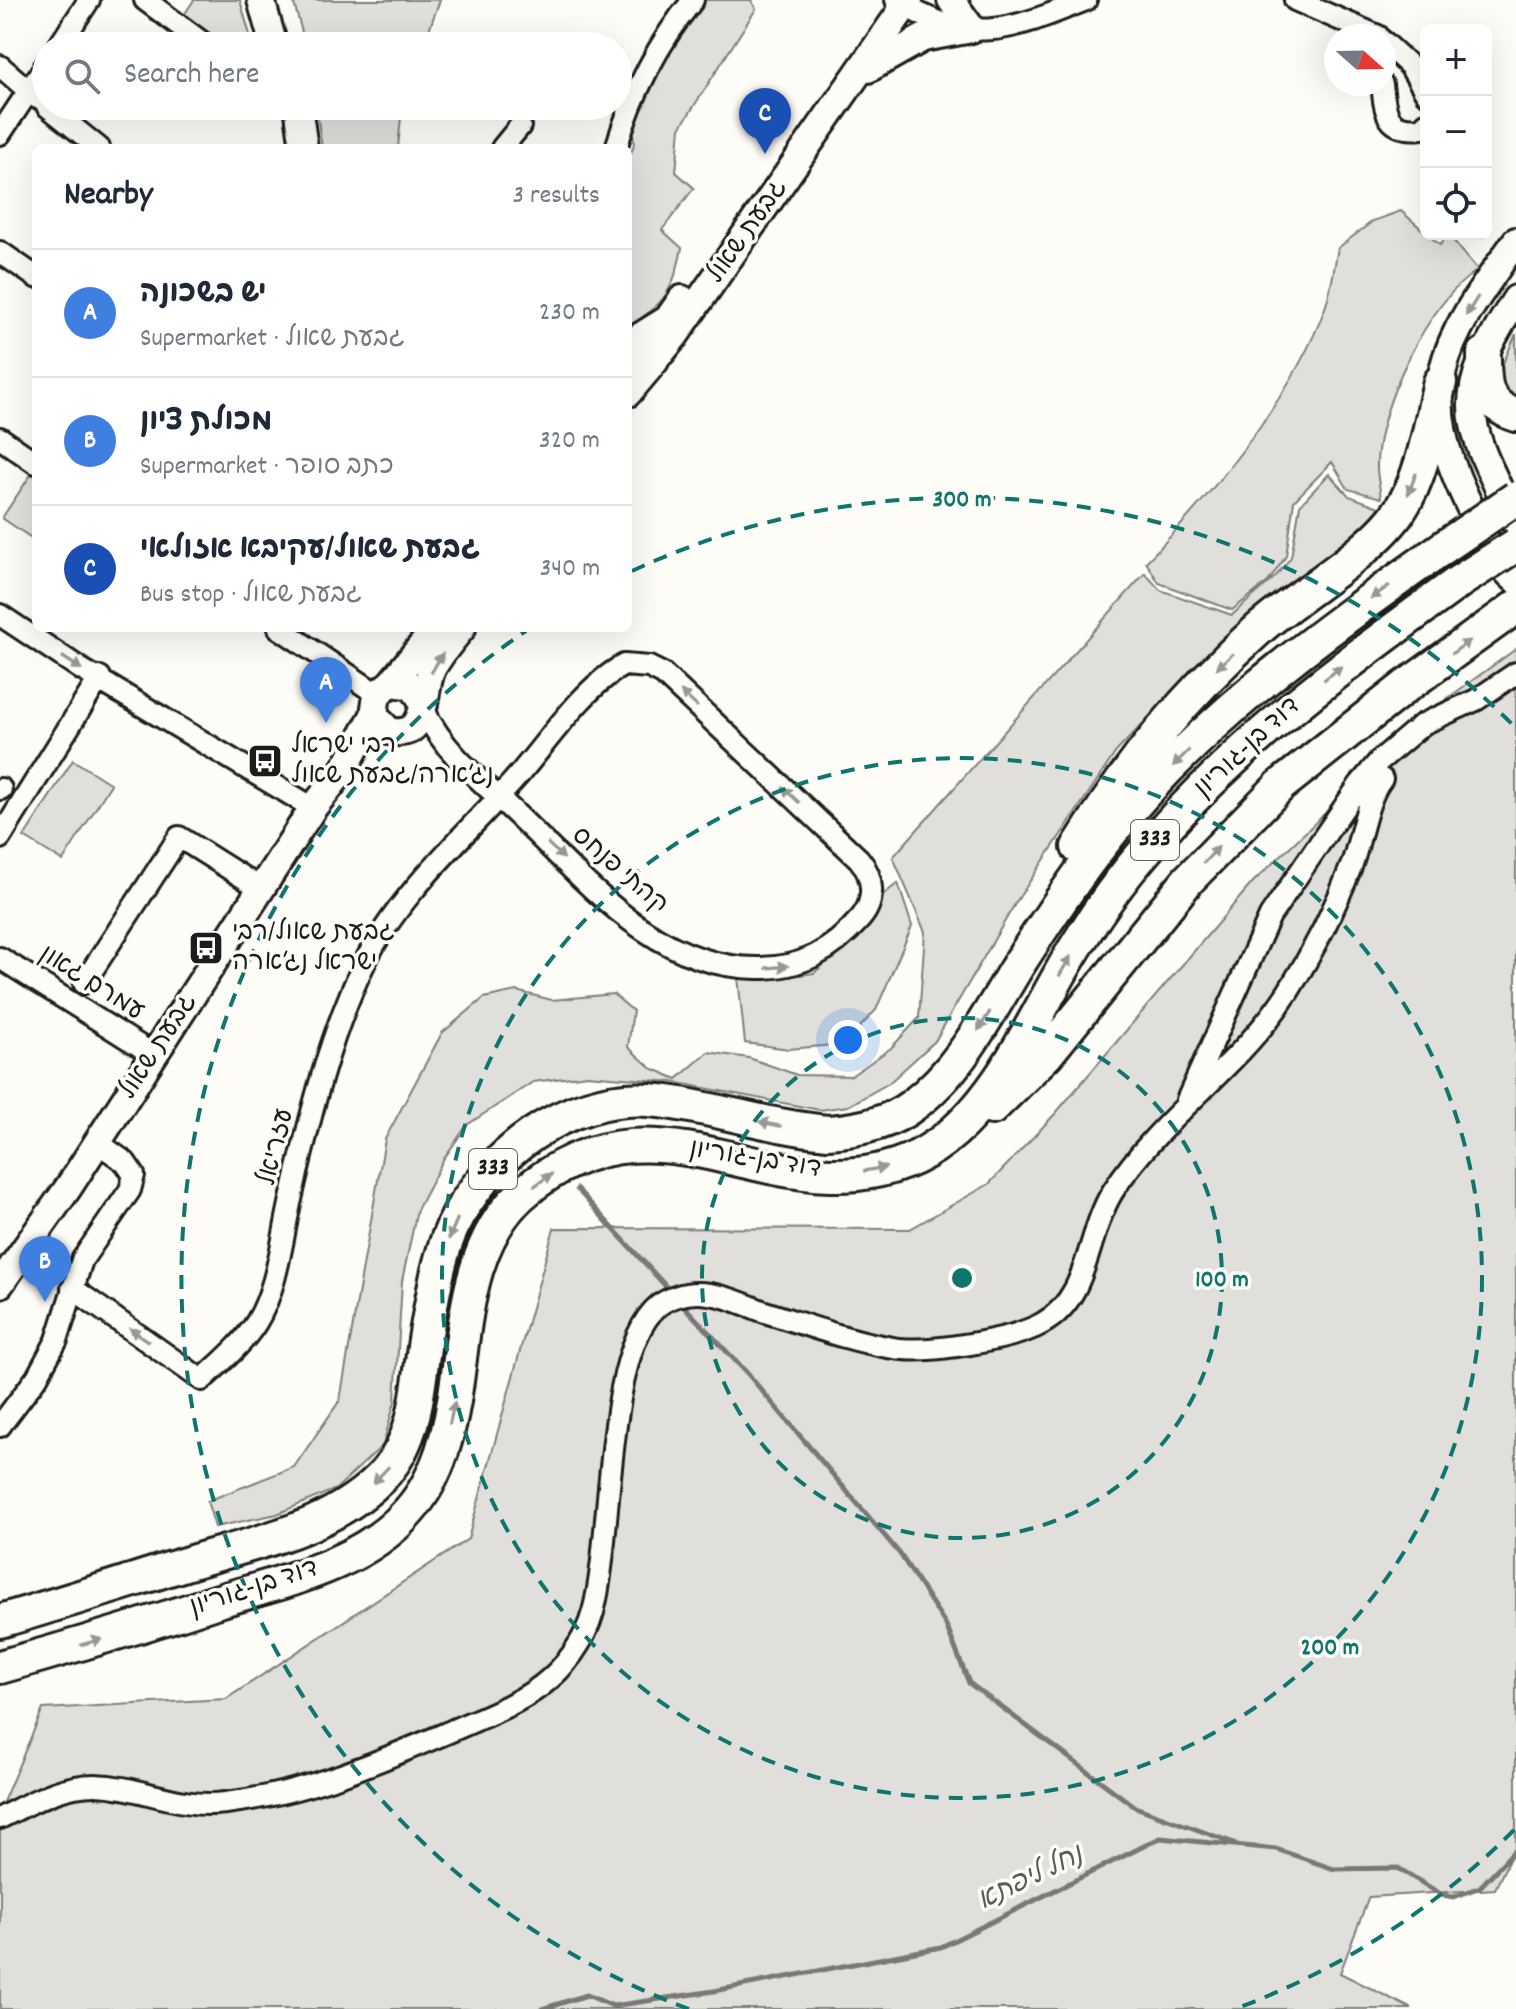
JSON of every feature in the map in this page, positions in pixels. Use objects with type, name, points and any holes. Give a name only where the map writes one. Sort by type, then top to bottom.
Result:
[{"type":"main road","points":[[1484,354],[1484,386],[1492,403],[1516,415]]},
{"type":"main road","points":[[1025,955],[1073,855],[1122,777],[1170,715],[1262,627],[1378,537],[1399,512],[1417,472],[1440,382]]},
{"type":"main road","name":"דוד בן-גוריון","points":[[0,1621],[305,1527],[362,1495],[388,1470],[411,1422],[437,1279],[452,1230],[473,1191],[505,1156],[536,1132],[572,1114],[609,1104],[645,1100],[799,1130],[854,1130],[883,1122],[913,1106],[939,1082],[974,1037],[1025,955],[1099,847],[1214,724],[1295,654],[1516,498]]},
{"type":"main road","name":"דוד בן-גוריון","points":[[0,1667],[101,1639],[315,1570],[356,1554],[390,1531],[413,1507],[443,1450],[453,1411],[474,1278],[485,1246],[501,1217],[520,1196],[573,1161],[602,1148],[631,1143],[662,1144],[811,1173],[854,1173],[916,1157],[944,1139],[978,1105],[1015,1052],[1100,908],[1177,815],[1222,767],[1307,693],[1460,581],[1516,545]]},
{"type":"main road","points":[[916,1157],[976,1120],[1026,1077],[1188,880],[1249,816],[1304,765],[1516,607]]},
{"type":"street","points":[[68,32],[89,0]]},
{"type":"street","points":[[145,0],[188,32]]},
{"type":"street","points":[[261,0],[270,32]]},
{"type":"street","points":[[277,0],[285,32]]},
{"type":"street","points":[[632,107],[643,78],[670,30],[693,0]]},
{"type":"street","points":[[951,0],[972,29]]},
{"type":"street","points":[[855,78],[912,43],[972,29],[1018,28],[1086,0]]},
{"type":"street","points":[[1295,0],[1350,24]]},
{"type":"street","points":[[900,1],[930,18],[972,29]]},
{"type":"street","name":"גבעת שאול","points":[[632,369],[662,352],[855,78],[900,1]]},
{"type":"street","name":"גבעת שאול","points":[[632,342],[668,319],[900,1]]},
{"type":"street","points":[[1396,53],[1410,66],[1420,83]]},
{"type":"street","points":[[0,66],[32,94]]},
{"type":"street","points":[[0,134],[32,86]]},
{"type":"street","points":[[1383,96],[1393,125],[1405,130],[1420,128]]},
{"type":"street","points":[[64,120],[94,144]]},
{"type":"street","points":[[285,120],[288,144]]},
{"type":"street","points":[[300,120],[303,144]]},
{"type":"street","points":[[618,144],[627,120]]},
{"type":"street","points":[[505,144],[520,126]]},
{"type":"street","points":[[1516,241],[1452,338],[1443,359],[1440,382],[1445,451],[1494,556],[1516,580]]},
{"type":"street","points":[[0,252],[32,274]]},
{"type":"street","points":[[1516,299],[1473,377],[1472,417],[1481,451],[1516,524]]},
{"type":"street","points":[[632,388],[662,352]]},
{"type":"street","points":[[0,438],[32,459]]},
{"type":"street","points":[[0,615],[81,669],[100,677],[313,808]]},
{"type":"street","points":[[285,632],[381,698]]},
{"type":"street","name":"גבעת שאול","points":[[0,1284],[97,1142],[313,808],[344,769],[381,698],[433,632]]},
{"type":"street","points":[[413,719],[433,668],[459,632]]},
{"type":"street","name":"קהתי פנחס","points":[[499,798],[631,922],[669,947],[695,959],[735,968],[792,965],[820,955],[843,938],[864,914],[872,889],[869,871],[663,674],[649,667],[624,665]]},
{"type":"street","name":"עזריאל","points":[[72,1288],[202,1380],[238,1346],[267,1301],[308,1124],[347,1005],[383,930],[597,685],[624,665]]},
{"type":"street","points":[[1184,1107],[1270,916],[1360,784],[1379,761],[1423,724],[1476,700],[1516,673]]},
{"type":"street","points":[[0,838],[100,677]]},
{"type":"street","points":[[381,698],[412,686],[413,719],[499,798]]},
{"type":"street","points":[[381,698],[383,727],[413,719]]},
{"type":"street","name":"גבעת שאול","points":[[344,769],[413,719]]},
{"type":"street","points":[[0,1818],[57,1790],[95,1785],[198,1805],[250,1800],[298,1789],[409,1749],[484,1717],[539,1687],[573,1652],[592,1614],[616,1419],[641,1330],[657,1306],[678,1296],[709,1294],[837,1334],[926,1351],[1033,1329],[1059,1312],[1072,1297],[1109,1197],[1184,1107],[1260,1031],[1305,965],[1337,900],[1368,818],[1372,792],[1382,779]]},
{"type":"street","points":[[84,983],[179,837],[260,888]]},
{"type":"street","name":"עמרם גאון","points":[[0,958],[154,1055]]},
{"type":"street","points":[[0,1426],[37,1377],[57,1340],[82,1260],[130,1190],[134,1175],[125,1162],[97,1142]]},
{"type":"shaded area","points":[[194,0],[240,0],[249,32],[205,32],[184,15]]},
{"type":"shaded area","points":[[293,0],[440,0],[428,32],[302,32]]},
{"type":"shaded area","points":[[700,0],[751,0],[756,9],[680,128],[676,172],[694,188],[662,230],[682,248],[675,275],[659,303],[632,323],[634,144],[629,123],[650,79]]},
{"type":"shaded area","points":[[318,120],[401,120],[398,144],[321,144]]},
{"type":"shaded area","points":[[1401,211],[1420,228],[1420,240],[1434,240],[1440,245],[1444,240],[1453,240],[1478,270],[1441,305],[1424,330],[1396,387],[1379,443],[1377,471],[1381,498],[1348,489],[1332,462],[1294,501],[1286,556],[1268,582],[1232,610],[1159,583],[1146,562],[1223,476],[1272,409],[1311,341],[1325,308],[1338,248],[1373,221]]},
{"type":"shaded area","points":[[1516,334],[1516,397],[1505,390],[1500,370]]},
{"type":"shaded area","points":[[32,473],[32,538],[2,518]]},
{"type":"shaded area","points":[[1329,474],[1349,496],[1379,507],[1379,514],[1220,642],[1116,752],[1016,902],[935,1041],[889,1083],[848,1106],[820,1110],[673,1082],[587,1075],[533,1082],[467,1125],[443,1160],[417,1210],[402,1281],[395,1401],[383,1445],[336,1489],[277,1514],[215,1527],[207,1501],[294,1467],[340,1400],[385,1139],[442,1033],[484,998],[516,991],[552,1000],[613,994],[633,1011],[628,1047],[651,1068],[677,1079],[708,1052],[749,1058],[797,1075],[851,1076],[891,1048],[919,1018],[925,932],[893,857],[1145,573],[1160,590],[1232,615],[1275,577],[1291,557],[1300,505]]},
{"type":"shaded area","points":[[1516,649],[1516,1845],[1495,1889],[1369,1897],[1340,1973],[1412,2009],[0,2009],[0,1809],[43,1709],[226,1699],[468,1539],[554,1228],[910,1229],[989,1184],[1055,1114],[1253,882],[1441,703]]},
{"type":"shaded area","points":[[73,760],[111,784],[63,861],[24,837]]},
{"type":"shaded area","points":[[898,883],[912,926],[876,1010],[844,1044],[789,1049],[745,1043],[738,977],[778,978],[814,973],[868,925],[878,899]]},
{"type":"waterway","points":[[577,1189],[671,1292]]},
{"type":"waterway","points":[[680,1302],[747,1373],[900,1554],[946,1625],[969,1683],[1135,1807],[1234,1843]]},
{"type":"waterway","name":"נחל ליפתא","points":[[542,2009],[587,1995],[613,2006],[714,1991],[941,1947],[1160,1838],[1276,1849],[1334,1869],[1398,1868],[1442,1895],[1454,1897],[1480,1887],[1516,1849]]},
{"type":"place","name":"גבעת שאול/עקיבא אזולאי","points":[[765,154]]},
{"type":"place","name":"יש בשכונה","points":[[326,723]]},
{"type":"place","name":"רבי ישראל נג׳ארה/גבעת שאול","points":[[265,761]]},
{"type":"place","name":"גבעת שאול/רבי ישראל נג׳ארה","points":[[206,948]]},
{"type":"place","name":"מכולת ציון","points":[[45,1302]]}]
